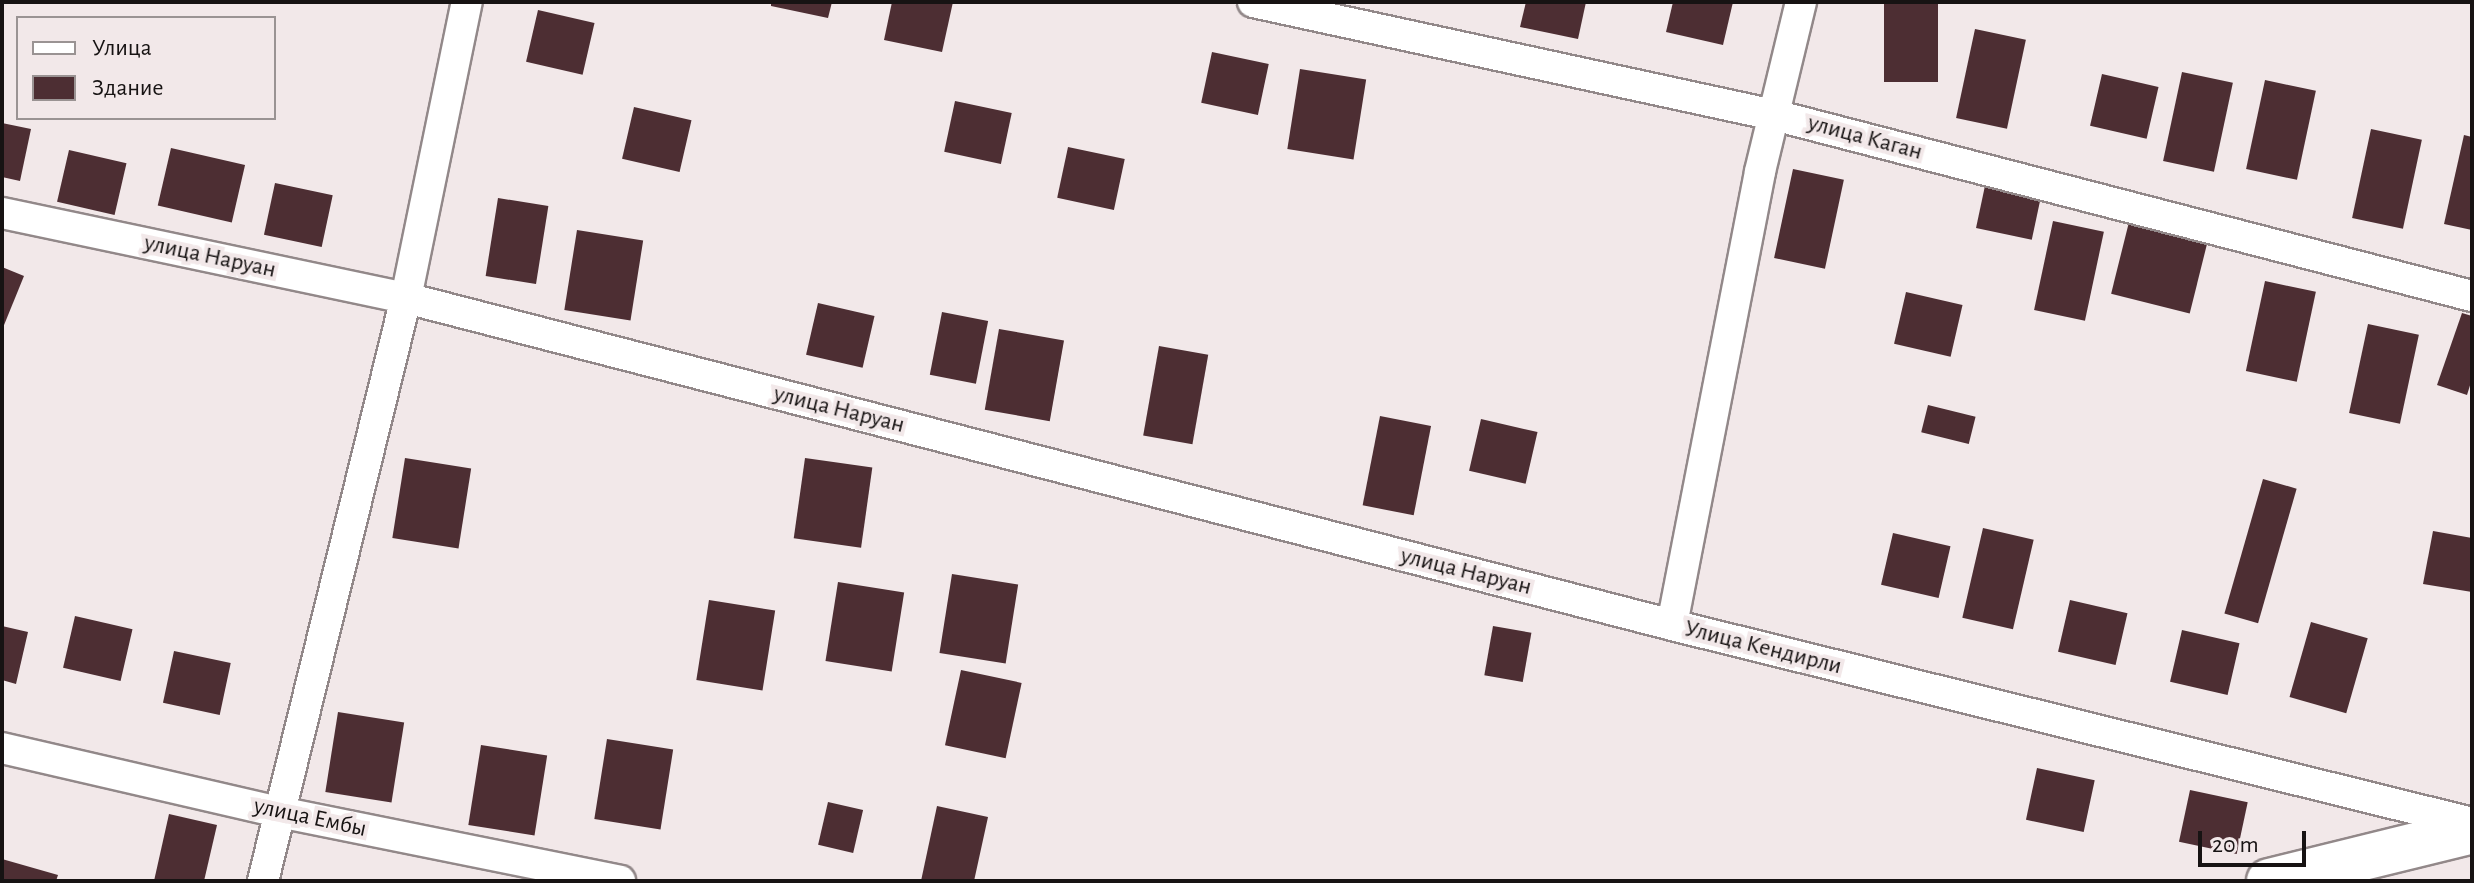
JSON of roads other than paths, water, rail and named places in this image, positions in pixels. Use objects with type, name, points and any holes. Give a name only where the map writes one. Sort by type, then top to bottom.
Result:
[{"type":"main road","points":[[2269,881],[2472,831]]},
{"type":"street","points":[[263,881],[406,298],[467,2]]},
{"type":"street","name":"улица Каган","points":[[1253,2],[1774,115],[2472,296]]},
{"type":"street","name":"Улица Кендирли","points":[[1801,2],[1774,115],[1672,625],[2472,823]]},
{"type":"street","name":"улица Наруан","points":[[2,213],[406,298],[1672,625]]},
{"type":"street","name":"улица Ембы","points":[[2,748],[279,812],[620,881]]}]
